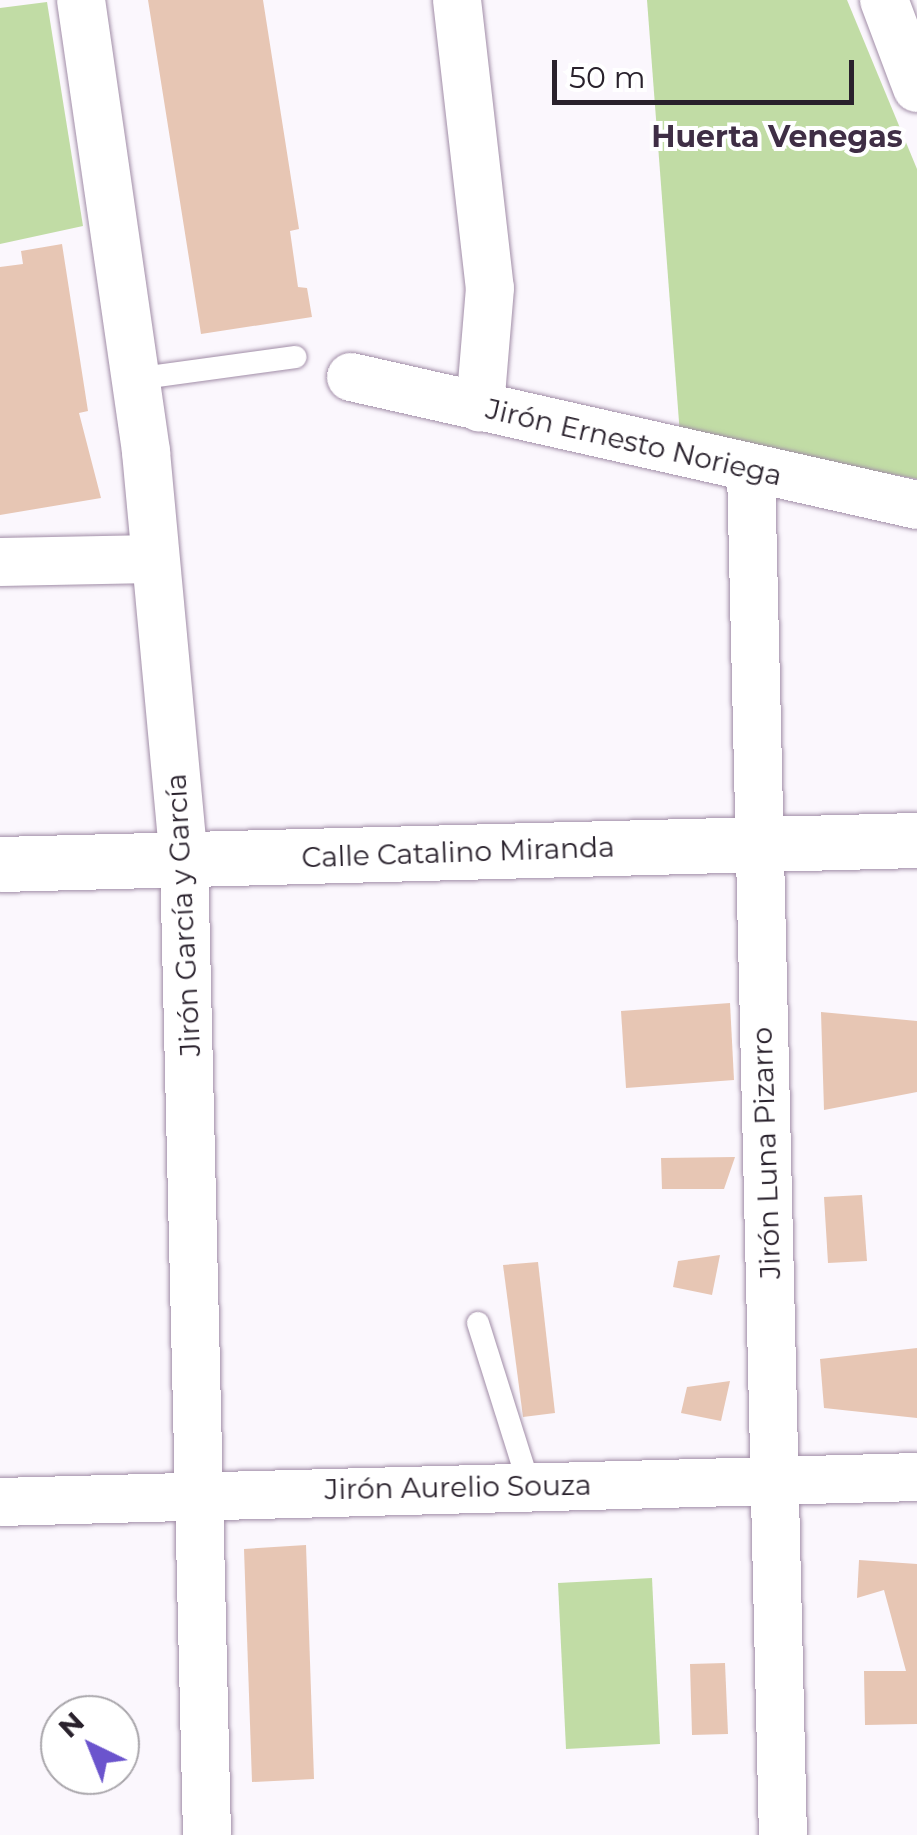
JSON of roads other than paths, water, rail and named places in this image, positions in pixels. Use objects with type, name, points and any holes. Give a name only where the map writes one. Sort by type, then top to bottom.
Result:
[{"type":"street","name":"Jirón García y García","points":[[82,0],[136,379],[184,859],[206,1491],[207,1835]]},
{"type":"street","points":[[457,0],[490,288],[480,408]]},
{"type":"street","points":[[884,0],[917,88]]},
{"type":"street","name":"Jirón Ernesto Noriega","points":[[351,377],[917,505]]},
{"type":"street","name":"Jirón Luna Pizarro","points":[[751,470],[756,844],[776,1481],[782,1835]]},
{"type":"street","points":[[0,562],[156,559]]},
{"type":"street","name":"Calle Catalino Miranda","points":[[0,864],[917,840]]},
{"type":"street","name":"Jirón Aurelio Souza","points":[[0,1502],[206,1491],[917,1477]]},
{"type":"lane","points":[[136,379],[296,357]]},
{"type":"lane","points":[[478,1323],[528,1485]]},
{"type":"district","name":"Huerta Venegas","points":[[777,137]]}]
